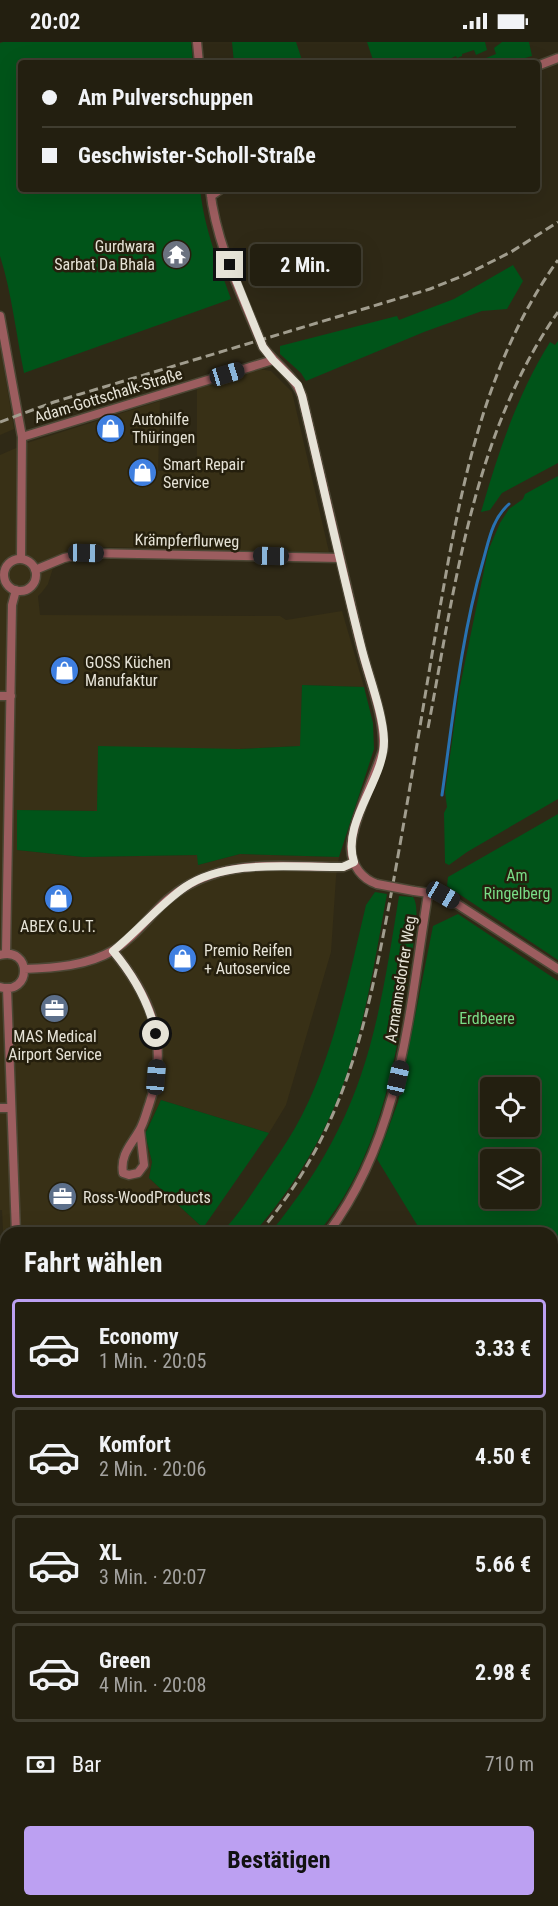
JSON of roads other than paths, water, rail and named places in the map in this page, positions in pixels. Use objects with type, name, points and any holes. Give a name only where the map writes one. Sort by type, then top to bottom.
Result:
[{"type":"street","points":[[197,42],[199,60]]},
{"type":"street","points":[[540,65],[558,58]]},
{"type":"street","points":[[210,192],[213,215],[230,265],[263,347],[298,385],[302,396],[384,739],[379,765],[358,819],[351,846],[354,862],[364,878],[377,884],[443,895],[558,969]]},
{"type":"street","points":[[0,316],[3,345],[21,437],[21,558]]},
{"type":"street","name":"Adam-Gottschalk-Straße","points":[[21,437],[273,360]]},
{"type":"street","name":"Krämpferflurweg","points":[[35,570],[64,558],[86,553],[340,558]]},
{"type":"street","points":[[21,558],[30,562],[35,570],[36,575],[32,585],[23,590],[16,590],[6,582],[2,573],[8,564],[21,558]]},
{"type":"street","points":[[16,590],[12,605],[3,954],[12,954],[20,960],[24,969],[22,980],[18,985],[3,987],[16,1227]]},
{"type":"street","points":[[0,696],[10,696]]},
{"type":"street","points":[[24,969],[75,964],[113,951],[187,885],[211,874],[238,868],[343,867],[354,862]]},
{"type":"street","name":"Azmannsdorfer Weg","points":[[332,1227],[357,1188],[392,1101],[403,1054],[428,894]]},
{"type":"street","points":[[113,951],[131,972],[145,999],[156,1034],[156,1077],[151,1097],[140,1130],[129,1145],[122,1165],[123,1173],[129,1175],[138,1173],[144,1165],[140,1130]]},
{"type":"street","points":[[0,1108],[11,1108]]},
{"type":"waterway","points":[[442,795],[458,677],[475,590],[492,530],[499,516],[509,504]]},
{"type":"railway","points":[[0,422],[54,402],[430,289],[465,275],[511,252],[558,222]]},
{"type":"railway","points":[[264,1227],[287,1197],[310,1160],[329,1123],[357,1047],[386,921],[454,529],[477,435],[510,344],[532,301],[558,260]]},
{"type":"railway","points":[[428,728],[459,566],[471,512],[487,460],[506,408],[529,359],[558,312]]},
{"type":"place","name":"Gurdwara Sarbat Da Bhala","points":[[176,255]]},
{"type":"place","name":"Autohilfe Thüringen","points":[[111,428]]},
{"type":"place","name":"Smart Repair Service","points":[[142,473]]},
{"type":"place","name":"GOSS Küchen Manufaktur","points":[[64,671]]},
{"type":"place","name":"ABEX G.U.T.","points":[[58,898]]},
{"type":"place","name":"Premio Reifen + Autoservice","points":[[183,959]]},
{"type":"place","name":"MAS Medical Airport Service","points":[[55,1008]]},
{"type":"place","name":"Ross-WoodProducts","points":[[62,1197]]},
{"type":"park label","name":"Am Ringelberg","points":[[517,884]]},
{"type":"park label","name":"Erdbeere","points":[[487,1018]]}]
